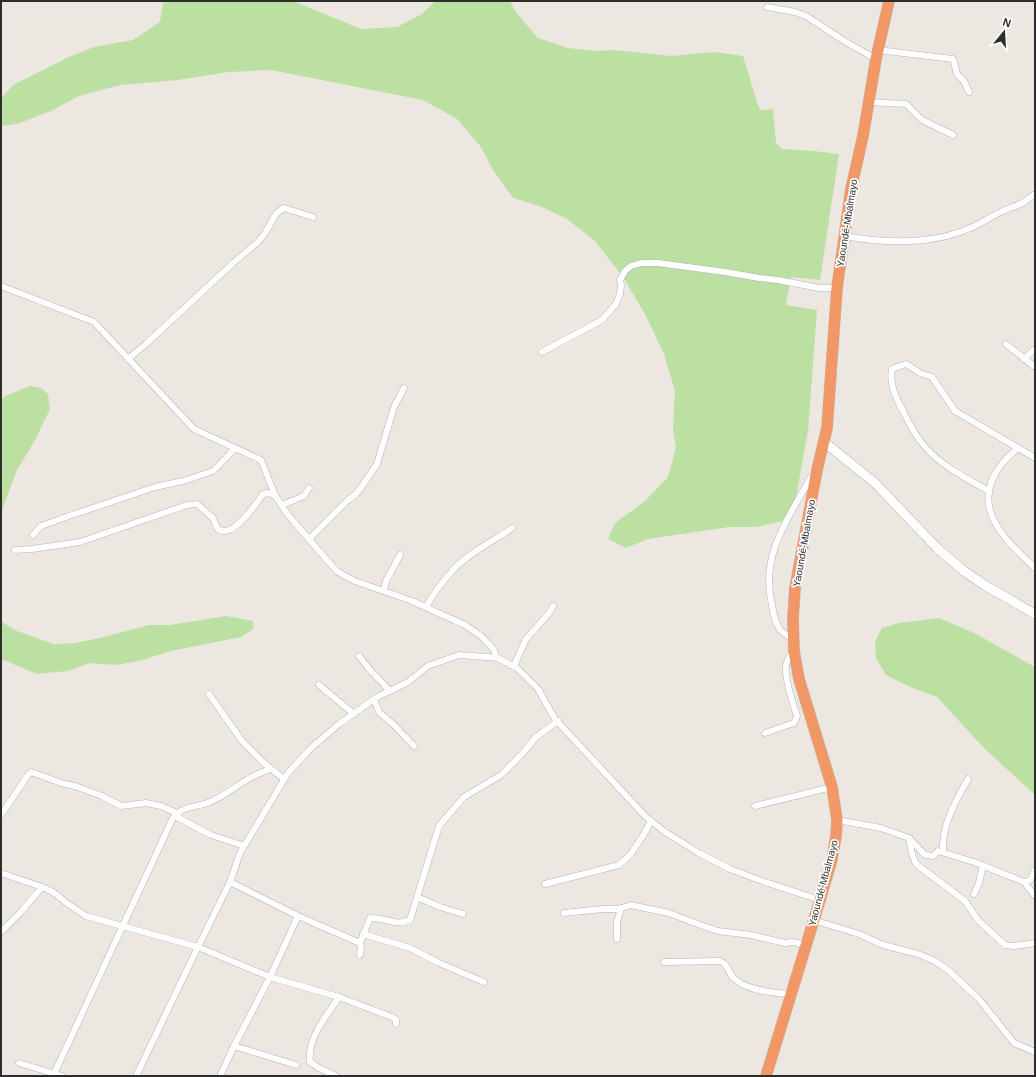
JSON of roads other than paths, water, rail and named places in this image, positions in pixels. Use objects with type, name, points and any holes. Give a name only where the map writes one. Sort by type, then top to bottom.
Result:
[{"type":"highway","name":"Yaoundé-Mbalmayo","points":[[766,1076],[832,859],[836,836],[837,820],[832,787],[800,679],[794,645],[795,588],[829,414],[832,342],[837,288],[851,189],[863,136],[877,54],[889,1]]},
{"type":"main road","points":[[824,442],[875,483],[938,549],[964,571],[986,586],[1035,614]]},
{"type":"street","points":[[767,7],[795,12],[806,16],[846,42],[877,54],[953,59],[958,74],[964,81],[969,92]]},
{"type":"street","points":[[868,102],[906,104],[922,120],[953,135]]},
{"type":"street","points":[[844,236],[892,242],[944,236],[967,230],[987,221],[1002,211],[1022,204],[1035,194]]},
{"type":"street","points":[[128,359],[258,242],[276,214],[282,209],[284,208],[313,217]]},
{"type":"street","points":[[542,352],[602,320],[616,304],[620,294],[620,280],[625,271],[631,266],[641,263],[658,263],[726,272],[819,288],[837,288]]},
{"type":"street","points":[[1,286],[94,322],[194,429],[260,460],[275,495],[288,515],[337,571],[355,581],[384,590],[426,607],[465,626],[481,636],[494,650],[496,657],[514,666],[538,689],[558,721],[616,785],[651,821],[665,832],[699,853],[730,869],[820,900]]},
{"type":"street","points":[[1006,344],[1035,367]]},
{"type":"street","points":[[1024,359],[1035,349]]},
{"type":"street","points":[[989,491],[948,467],[921,442],[898,404],[892,380],[892,369],[906,364],[920,373],[932,377],[955,410],[1035,458]]},
{"type":"street","points":[[309,539],[354,495],[373,471],[377,464],[394,407],[404,388]]},
{"type":"street","points":[[33,535],[41,526],[66,517],[155,487],[184,481],[213,471],[235,448]]},
{"type":"street","points":[[1018,448],[1001,465],[995,475],[989,491],[989,506],[999,530],[1011,545],[1035,568]]},
{"type":"street","points":[[764,733],[794,723],[797,716],[787,678],[786,665],[794,645],[779,629],[777,624],[770,596],[769,572],[773,548],[780,532],[810,479],[817,470]]},
{"type":"street","points":[[282,505],[304,496],[309,488]]},
{"type":"street","points":[[15,550],[80,542],[187,505],[197,504],[214,518],[217,528],[221,531],[227,531],[236,526],[263,494],[267,493],[275,495]]},
{"type":"street","points":[[426,607],[432,596],[454,568],[469,556],[512,528]]},
{"type":"street","points":[[384,590],[386,581],[400,555]]},
{"type":"street","points":[[514,666],[526,639],[550,612],[553,606]]},
{"type":"street","points":[[136,1076],[230,882],[240,853],[288,773],[311,748],[354,714],[374,699],[408,682],[428,666],[459,655],[499,658]]},
{"type":"street","points":[[359,656],[390,691]]},
{"type":"street","points":[[319,685],[354,714]]},
{"type":"street","points":[[209,694],[242,741],[270,769],[284,780]]},
{"type":"street","points":[[374,699],[379,712],[414,746]]},
{"type":"street","points":[[360,954],[360,943],[370,918],[396,922],[405,922],[410,920],[439,826],[464,797],[501,775],[522,754],[536,737],[558,721]]},
{"type":"street","points":[[53,1075],[176,814],[187,808],[210,802],[249,779],[270,769]]},
{"type":"street","points":[[1,815],[31,772],[102,796],[121,806],[146,803],[161,806],[211,835],[244,846]]},
{"type":"street","points":[[943,852],[943,837],[947,823],[968,779]]},
{"type":"street","points":[[754,806],[832,787]]},
{"type":"street","points":[[837,820],[881,828],[909,838],[925,855],[933,856],[938,851],[983,866],[1024,882],[1035,896]]},
{"type":"street","points":[[545,884],[619,865],[630,855],[651,821]]},
{"type":"street","points":[[909,838],[916,864],[965,901],[978,920],[1005,945],[1014,946],[1035,943]]},
{"type":"street","points":[[974,894],[979,883],[983,866]]},
{"type":"street","points":[[1024,882],[1030,880],[1035,870]]},
{"type":"street","points":[[1,873],[42,886],[53,892],[86,916],[198,947],[270,977],[339,996],[392,1017],[396,1020],[396,1024]]},
{"type":"street","points":[[230,882],[298,916],[360,943]]},
{"type":"street","points":[[1,932],[20,913],[42,886]]},
{"type":"street","points":[[417,897],[440,907],[463,914]]},
{"type":"street","points":[[564,913],[621,908],[631,905],[669,913],[695,924],[718,931],[751,935],[785,943],[793,942],[806,945]]},
{"type":"street","points":[[617,939],[617,922],[621,908]]},
{"type":"street","points":[[220,1076],[270,977],[298,916]]},
{"type":"street","points":[[813,920],[859,934],[883,945],[918,954],[935,961],[949,971],[978,999],[1014,1043],[1035,1052]]},
{"type":"street","points":[[363,934],[410,948],[439,963],[484,982]]},
{"type":"street","points":[[664,962],[720,961],[726,964],[735,980],[742,984],[772,992],[791,994]]},
{"type":"street","points":[[336,1076],[310,1062],[309,1055],[316,1032],[339,996]]},
{"type":"street","points":[[234,1046],[296,1065]]},
{"type":"street","points":[[19,1063],[53,1075],[62,1076]]}]
